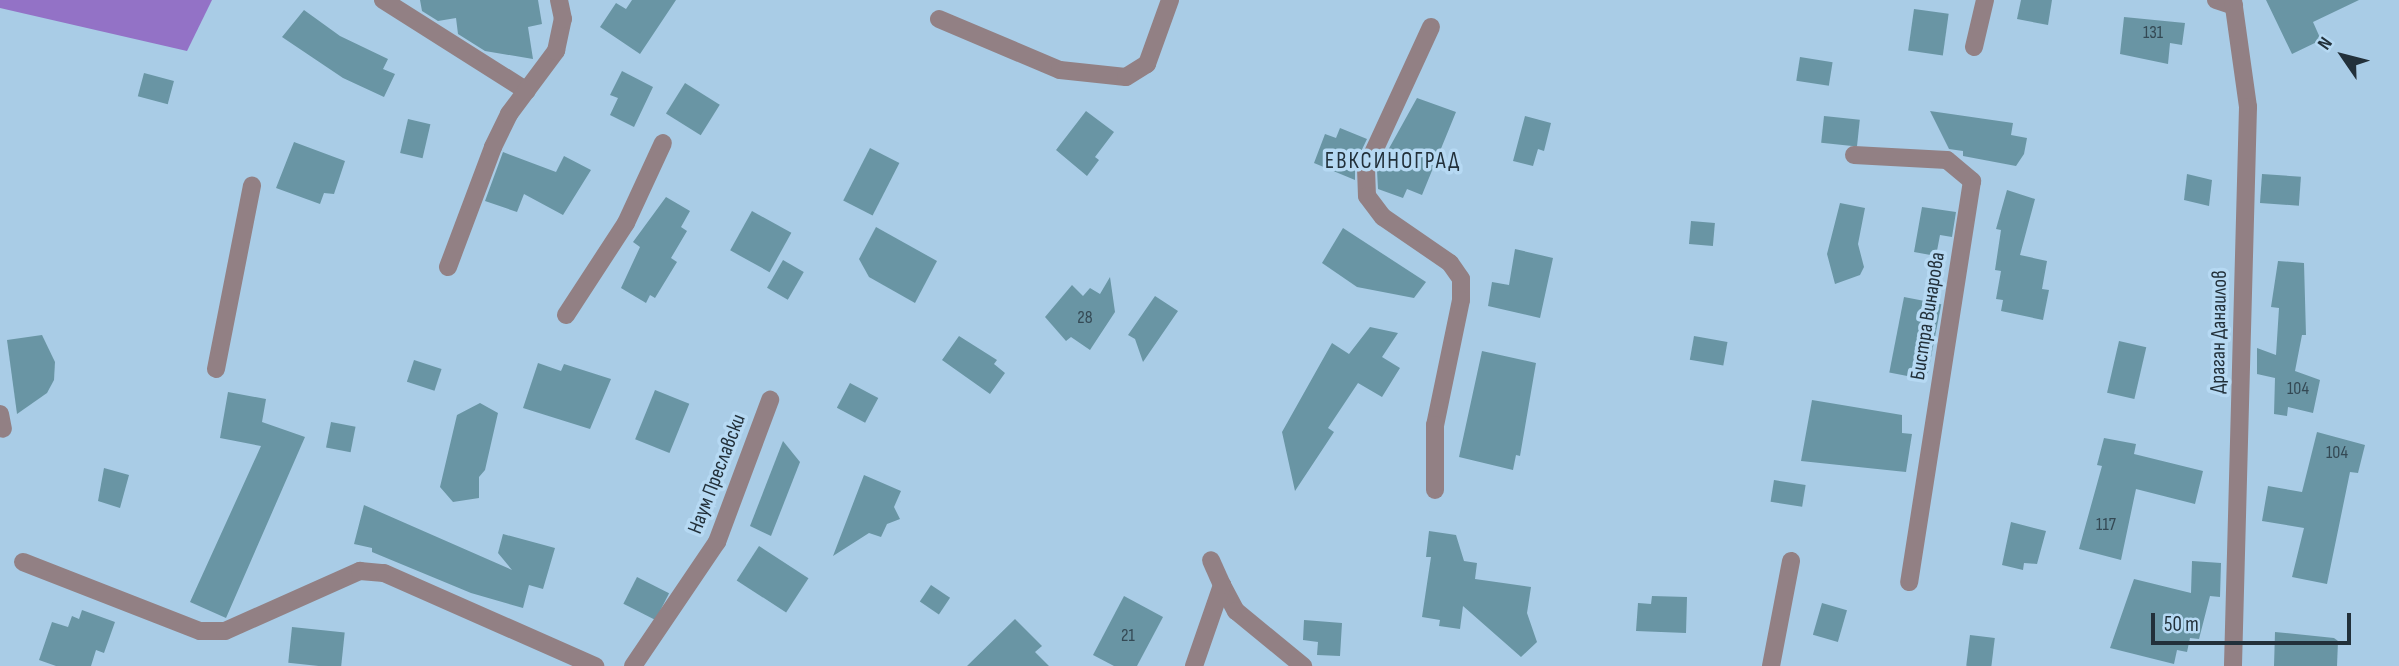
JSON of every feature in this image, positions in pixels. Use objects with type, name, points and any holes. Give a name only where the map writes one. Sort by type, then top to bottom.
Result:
[{"type":"street","points":[[383,0],[527,91]]},
{"type":"street","points":[[448,267],[493,147],[527,91],[556,51],[563,19],[559,0]]},
{"type":"street","points":[[939,19],[1060,70],[1126,77],[1147,64],[1170,0]]},
{"type":"street","points":[[1974,47],[1985,0]]},
{"type":"street","points":[[2216,0],[2234,3]]},
{"type":"street","name":"Драган Данаилов","points":[[2233,666],[2248,107],[2234,3]]},
{"type":"street","points":[[1431,27],[1366,168],[1367,196],[1383,216],[1450,263],[1461,279],[1435,425],[1435,490]]},
{"type":"street","points":[[566,315],[626,223],[663,143]]},
{"type":"street","name":"Бистра Винарова","points":[[1854,155],[1947,160],[1972,181],[1909,582]]},
{"type":"street","points":[[216,369],[252,186]]},
{"type":"street","name":"Наум Преславски","points":[[633,666],[717,542],[770,400]]},
{"type":"street","points":[[1211,559],[1236,611],[1303,666]]},
{"type":"street","points":[[1772,666],[1791,561]]},
{"type":"street","points":[[23,562],[200,631],[225,631],[360,571],[383,573],[595,666]]},
{"type":"street","points":[[1194,666],[1222,585]]},
{"type":"shaded area","points":[[0,0],[212,0],[187,51],[0,8]]},
{"type":"building","points":[[420,0],[538,0],[542,24],[528,27],[533,59],[485,51],[458,34],[456,18],[438,21],[422,11]]},
{"type":"building","points":[[632,0],[676,0],[640,54],[600,27],[616,3],[626,9]]},
{"type":"building","points":[[2021,0],[2052,0],[2048,25],[2017,19]]},
{"type":"building","points":[[2266,0],[2359,0],[2313,22],[2321,40],[2292,54]]},
{"type":"building","points":[[1914,9],[1949,14],[1943,55],[1908,51]]},
{"type":"building","points":[[304,10],[340,36],[388,59],[383,69],[395,74],[384,97],[343,78],[282,37]]},
{"type":"building","points":[[2124,17],[2185,23],[2182,45],[2170,43],[2168,64],[2120,54]]},
{"type":"building","points":[[1800,57],[1833,62],[1829,86],[1796,81]]},
{"type":"building","points":[[622,71],[653,87],[634,127],[610,115],[618,98],[610,95]]},
{"type":"building","points":[[144,73],[174,81],[168,104],[138,96]]},
{"type":"building","points":[[685,83],[720,105],[701,135],[666,114]]},
{"type":"building","points":[[1417,98],[1456,112],[1422,195],[1407,189],[1403,198],[1378,189],[1377,170]]},
{"type":"building","points":[[1086,111],[1114,132],[1095,157],[1099,160],[1087,176],[1056,150]]},
{"type":"building","points":[[1930,111],[2013,123],[2011,135],[2027,138],[2024,154],[2016,166],[1963,156],[1963,151],[1949,149]]},
{"type":"building","points":[[1525,116],[1551,123],[1544,151],[1538,149],[1533,166],[1513,161]]},
{"type":"building","points":[[1824,116],[1860,120],[1857,147],[1821,143]]},
{"type":"building","points":[[408,119],[430,124],[423,158],[400,153]]},
{"type":"building","points":[[1340,128],[1367,139],[1355,164],[1355,180],[1314,163],[1325,134],[1336,138]]},
{"type":"building","points":[[294,142],[345,161],[334,194],[324,193],[320,204],[276,188]]},
{"type":"building","points":[[870,148],[899,163],[873,216],[843,201]]},
{"type":"building","points":[[503,152],[556,172],[564,156],[591,170],[563,215],[524,194],[517,212],[485,201]]},
{"type":"building","points":[[2187,174],[2212,180],[2209,206],[2184,200]]},
{"type":"building","points":[[2262,174],[2301,177],[2299,206],[2260,203]]},
{"type":"building","points":[[2007,190],[2035,199],[2020,255],[2047,261],[2042,289],[2049,290],[2043,320],[2001,311],[2003,300],[1996,299],[2001,271],[1995,270],[2001,230],[1996,229]]},
{"type":"building","points":[[666,197],[690,211],[681,227],[687,231],[671,258],[677,262],[655,298],[650,295],[646,303],[621,288],[640,247],[633,242]]},
{"type":"building","points":[[1840,203],[1865,208],[1858,244],[1864,267],[1860,275],[1835,284],[1827,254]]},
{"type":"building","points":[[1922,207],[1956,212],[1952,237],[1940,235],[1936,256],[1914,252]]},
{"type":"building","points":[[752,211],[791,233],[770,272],[730,250]]},
{"type":"building","points":[[1691,221],[1715,223],[1713,246],[1689,244]]},
{"type":"building","points":[[876,227],[937,261],[915,303],[869,277],[859,259]]},
{"type":"building","points":[[1343,228],[1426,282],[1414,298],[1357,287],[1322,263]]},
{"type":"building","points":[[1515,249],[1553,258],[1540,318],[1488,306],[1492,282],[1509,285]]},
{"type":"building","points":[[783,260],[804,272],[788,300],[767,288]]},
{"type":"building","points":[[2278,261],[2304,263],[2306,335],[2302,335],[2295,371],[2320,380],[2313,413],[2288,407],[2287,416],[2274,414],[2275,378],[2257,374],[2257,348],[2276,355],[2279,308],[2271,307]]},
{"type":"building","points":[[1110,277],[1115,312],[1090,350],[1071,337],[1066,341],[1045,317],[1072,285],[1083,296],[1090,288],[1100,294]]},
{"type":"building","points":[[1155,296],[1178,311],[1143,362],[1135,339],[1128,335]]},
{"type":"building","points":[[1904,297],[1941,304],[1927,380],[1889,373]]},
{"type":"building","points":[[1370,327],[1398,333],[1382,357],[1400,368],[1382,397],[1358,383],[1328,428],[1334,432],[1295,491],[1282,432],[1332,343],[1349,354]]},
{"type":"building","points":[[42,335],[55,362],[54,380],[47,393],[17,414],[7,340]]},
{"type":"building","points":[[959,336],[997,360],[994,364],[1005,373],[990,394],[942,360]]},
{"type":"building","points":[[1694,336],[1727,342],[1723,366],[1690,360]]},
{"type":"building","points":[[2119,341],[2146,347],[2134,399],[2107,393]]},
{"type":"building","points":[[1482,351],[1536,363],[1520,456],[1516,455],[1513,470],[1459,457]]},
{"type":"building","points":[[414,360],[442,369],[434,391],[407,382]]},
{"type":"building","points":[[538,363],[561,371],[564,364],[611,379],[590,429],[523,408]]},
{"type":"building","points":[[850,383],[878,398],[865,423],[837,408]]},
{"type":"building","points":[[655,390],[689,404],[669,453],[635,439]]},
{"type":"building","points":[[228,392],[266,399],[262,422],[305,437],[226,618],[190,602],[261,446],[220,438]]},
{"type":"building","points":[[1812,400],[1902,415],[1902,433],[1912,434],[1906,472],[1801,461]]},
{"type":"building","points":[[480,403],[498,413],[485,470],[479,477],[479,498],[453,502],[440,487],[457,415]]},
{"type":"building","points":[[331,422],[356,427],[351,452],[326,448]]},
{"type":"building","points":[[2317,432],[2365,445],[2358,473],[2350,472],[2327,584],[2292,577],[2304,528],[2262,521],[2268,486],[2302,492]]},
{"type":"building","points":[[2104,438],[2136,444],[2134,454],[2203,471],[2195,504],[2136,489],[2121,560],[2079,549],[2102,466],[2097,465]]},
{"type":"building","points":[[783,441],[800,462],[771,536],[750,526]]},
{"type":"building","points":[[104,468],[129,475],[120,508],[98,501]]},
{"type":"building","points":[[864,475],[901,491],[894,507],[900,519],[887,524],[881,537],[869,533],[833,556]]},
{"type":"building","points":[[1774,480],[1806,485],[1802,507],[1771,502]]},
{"type":"building","points":[[364,505],[512,570],[498,553],[503,534],[555,548],[543,589],[529,585],[523,608],[471,593],[372,552],[372,548],[354,544]]},
{"type":"building","points":[[2011,522],[2046,531],[2037,564],[2024,563],[2023,570],[2002,565]]},
{"type":"building","points":[[1429,531],[1456,535],[1464,561],[1477,563],[1475,579],[1531,587],[1527,613],[1537,642],[1521,657],[1463,606],[1460,629],[1439,626],[1440,620],[1422,617],[1431,557],[1426,557]]},
{"type":"building","points":[[759,546],[808,578],[786,613],[737,580]]},
{"type":"building","points":[[2192,561],[2221,563],[2220,597],[2210,596],[2199,639],[2190,638],[2187,652],[2177,650],[2174,664],[2110,648],[2134,579],[2191,593]]},
{"type":"building","points":[[637,577],[669,593],[655,620],[623,604]]},
{"type":"building","points":[[931,585],[950,598],[939,614],[920,602]]},
{"type":"building","points":[[1124,596],[1163,617],[1137,666],[1114,666],[1093,655]]},
{"type":"building","points":[[1652,596],[1687,597],[1686,633],[1636,631],[1638,603],[1651,604]]},
{"type":"building","points":[[1822,603],[1847,610],[1838,642],[1813,635]]},
{"type":"building","points":[[82,610],[115,622],[104,653],[96,650],[91,666],[56,666],[39,660],[52,622],[68,627],[72,616],[79,619]]},
{"type":"building","points":[[1015,619],[1042,646],[1035,652],[1049,666],[967,666]]},
{"type":"building","points":[[1304,620],[1342,623],[1340,656],[1317,655],[1318,642],[1303,640]]},
{"type":"building","points":[[292,627],[345,633],[341,666],[288,663]]},
{"type":"building","points":[[2275,632],[2334,638],[2338,641],[2337,666],[2274,666]]},
{"type":"building","points":[[1970,635],[1995,638],[1991,666],[1966,666]]},
{"type":"district","name":"ЕВКСИНОГРАД","points":[[1393,161]]}]
